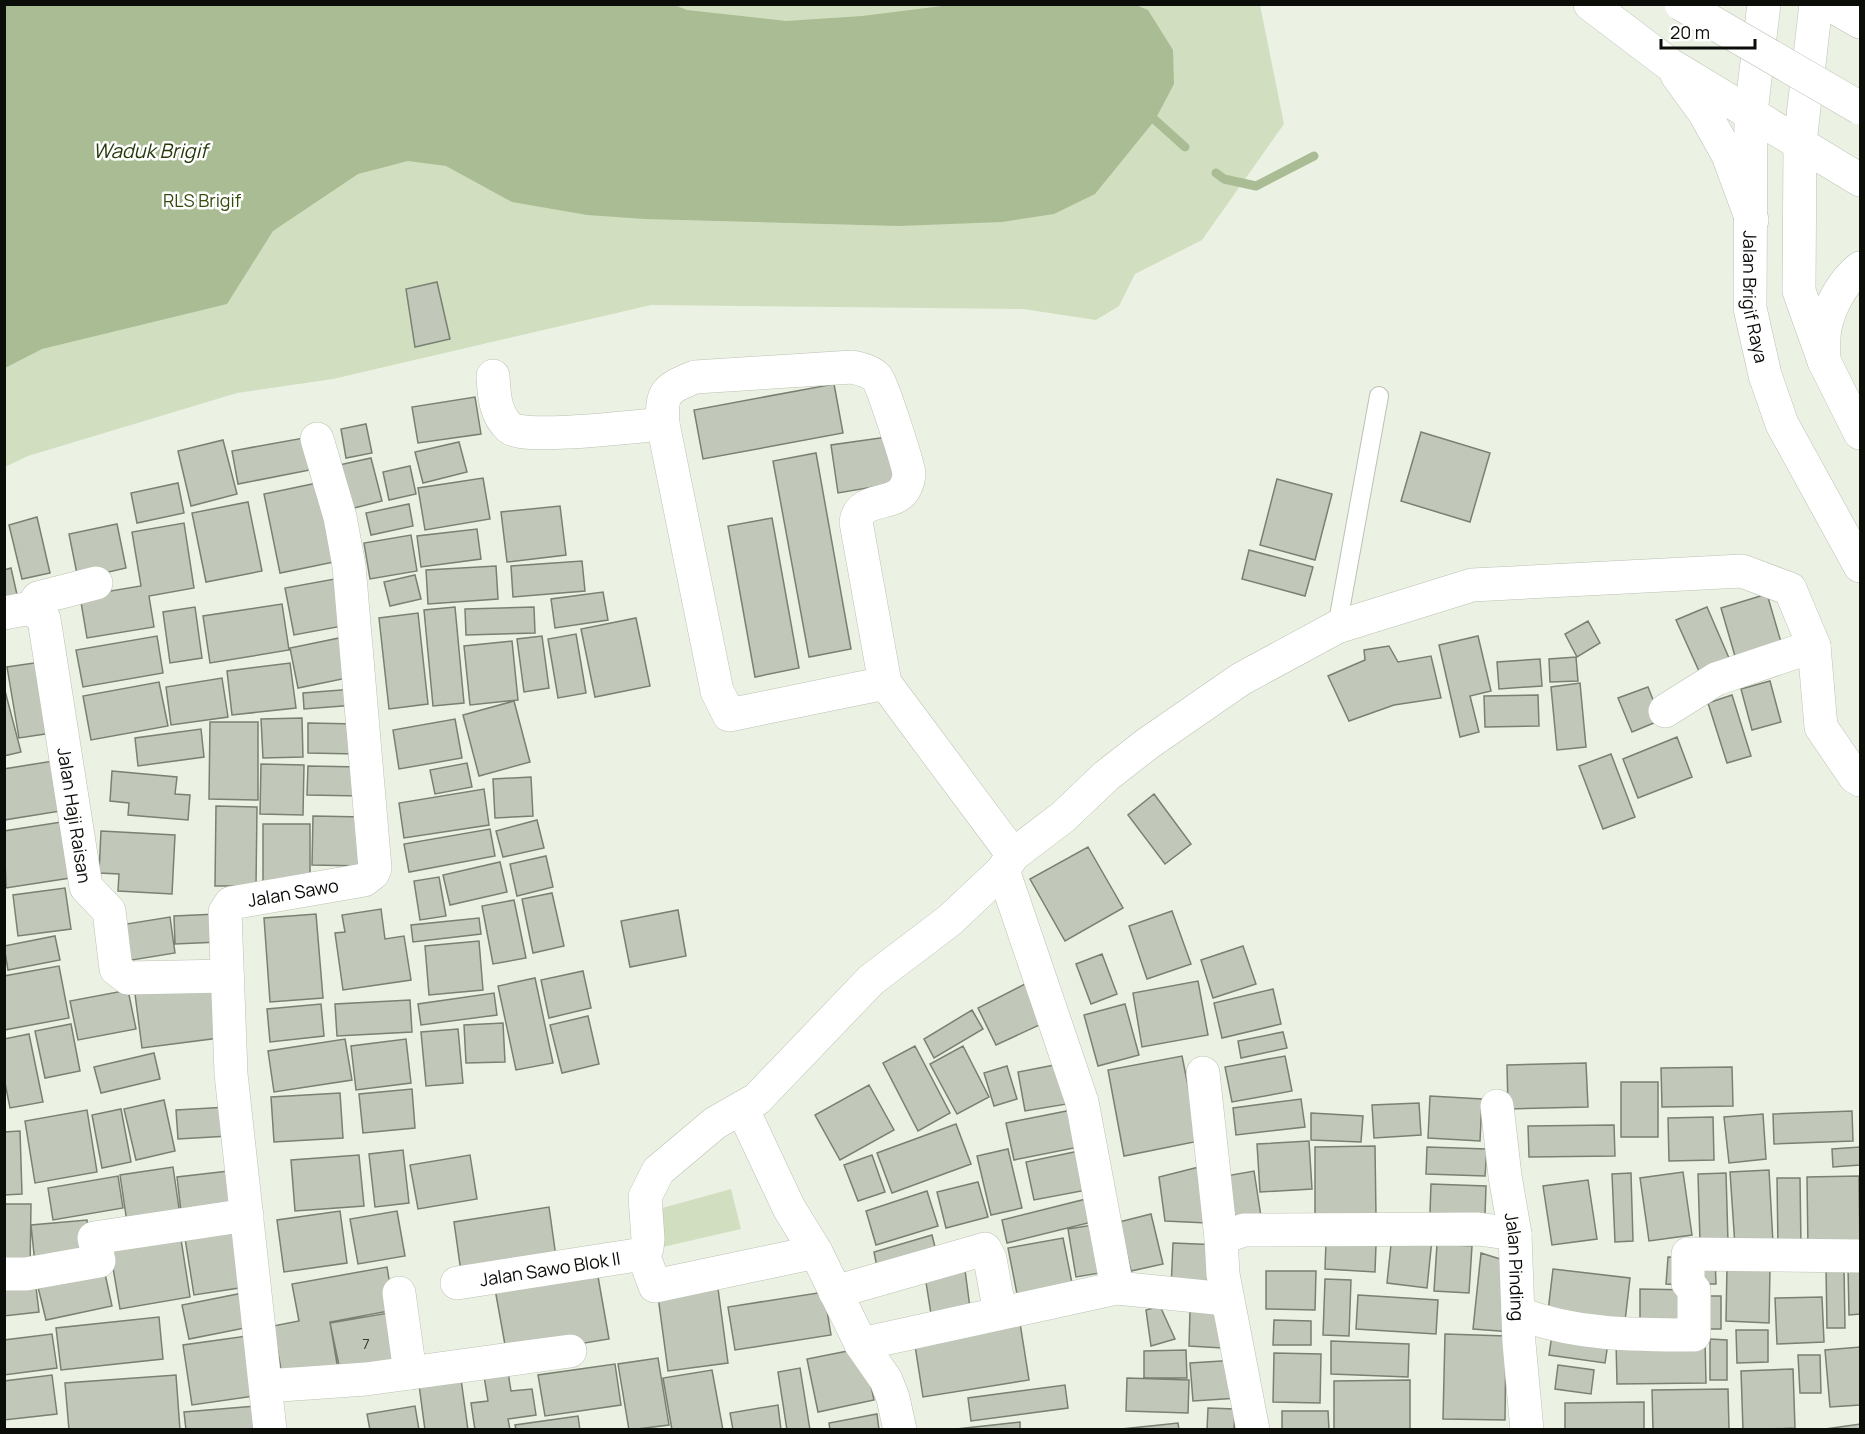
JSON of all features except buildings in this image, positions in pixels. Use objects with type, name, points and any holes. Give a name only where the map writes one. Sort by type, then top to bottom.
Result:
[{"type":"main road","points":[[1681,4],[1860,108]]},
{"type":"main road","name":"Jalan Brigif Raya","points":[[1764,4],[1751,112],[1750,308],[1765,375],[1782,424],[1860,567]]},
{"type":"main road","points":[[1816,4],[1800,142],[1799,291],[1824,362],[1857,425]]},
{"type":"main road","points":[[1829,4],[1860,22]]},
{"type":"main road","points":[[1606,8],[1669,64],[1860,180]]},
{"type":"main road","points":[[1669,64],[1704,112],[1728,155],[1752,220]]},
{"type":"main road","points":[[1824,362],[1825,329],[1836,298],[1860,268]]},
{"type":"main road","points":[[885,683],[729,716],[717,691],[663,424],[662,403],[666,393],[676,385],[695,377],[852,367],[872,373],[876,377],[885,396],[909,475],[905,488],[898,496],[862,507],[857,514],[856,522],[885,683],[1008,863],[1082,1102],[1117,1288]]},
{"type":"main road","points":[[493,376],[494,398],[498,411],[509,427],[516,432],[560,432],[663,424]]},
{"type":"main road","name":"Jalan Sawo","points":[[270,1430],[231,1074],[225,912],[231,903],[364,880],[373,873],[375,868],[349,567],[340,517],[317,439]]},
{"type":"main road","points":[[816,1252],[655,1286],[643,1254],[648,1248],[645,1197],[658,1171],[715,1123],[757,1099],[871,980],[950,920],[1008,863],[1114,770],[1179,720],[1241,679],[1337,627],[1472,585],[1742,571],[1790,589],[1814,645],[1821,727],[1855,777],[1860,780]]},
{"type":"main road","points":[[18,611],[38,598],[96,584]]},
{"type":"main road","name":"Jalan Haji Raisan","points":[[18,611],[44,619],[86,887],[109,911],[116,969],[128,978],[227,976]]},
{"type":"main road","points":[[1665,711],[1716,679],[1814,645]]},
{"type":"main road","points":[[1203,1073],[1226,1299],[1231,1314],[1253,1430]]},
{"type":"main road","name":"Jalan Pinding","points":[[1497,1106],[1505,1176],[1515,1234],[1519,1343],[1527,1430]]},
{"type":"main road","points":[[742,1108],[789,1208],[816,1252],[861,1344],[886,1380],[894,1398],[900,1430]]},
{"type":"main road","points":[[4,1274],[26,1274],[99,1261],[94,1238],[247,1215]]},
{"type":"main road","points":[[1221,1238],[1244,1230],[1478,1229],[1515,1234]]},
{"type":"main road","points":[[835,1292],[985,1249],[990,1259],[1000,1313]]},
{"type":"main road","name":"Jalan Sawo Blok II","points":[[456,1283],[643,1254]]},
{"type":"main road","points":[[1518,1313],[1547,1324],[1618,1335],[1694,1335],[1694,1290],[1688,1283],[1688,1254],[1860,1256]]},
{"type":"main road","points":[[861,1344],[1117,1288],[1226,1299]]},
{"type":"main road","points":[[399,1293],[410,1373]]},
{"type":"main road","points":[[266,1386],[366,1379],[570,1351]]},
{"type":"lane","points":[[1337,627],[1379,396]]},
{"type":"green space","name":"Waduk Brigif","points":[[4,5],[1260,5],[1284,124],[1202,240],[1135,274],[1119,306],[1096,320],[1023,309],[651,305],[333,379],[237,393],[28,456],[5,467]]},
{"type":"green space","points":[[731,1189],[741,1229],[663,1247],[655,1210]]},
{"type":"water","name":"Waduk Brigif","points":[[672,4],[687,10],[786,21],[862,16],[958,4],[1136,5],[1148,10],[1173,50],[1174,84],[1155,120],[1095,194],[1054,214],[1002,222],[899,226],[645,219],[587,215],[512,202],[446,166],[408,161],[358,174],[273,231],[227,304],[42,349],[5,368],[5,5]]},
{"type":"waterway","points":[[1155,120],[1185,147]]},
{"type":"waterway","points":[[1216,173],[1224,179],[1256,186],[1314,156]]},
{"type":"park label","name":"RLS Brigif","points":[[202,200]]}]
